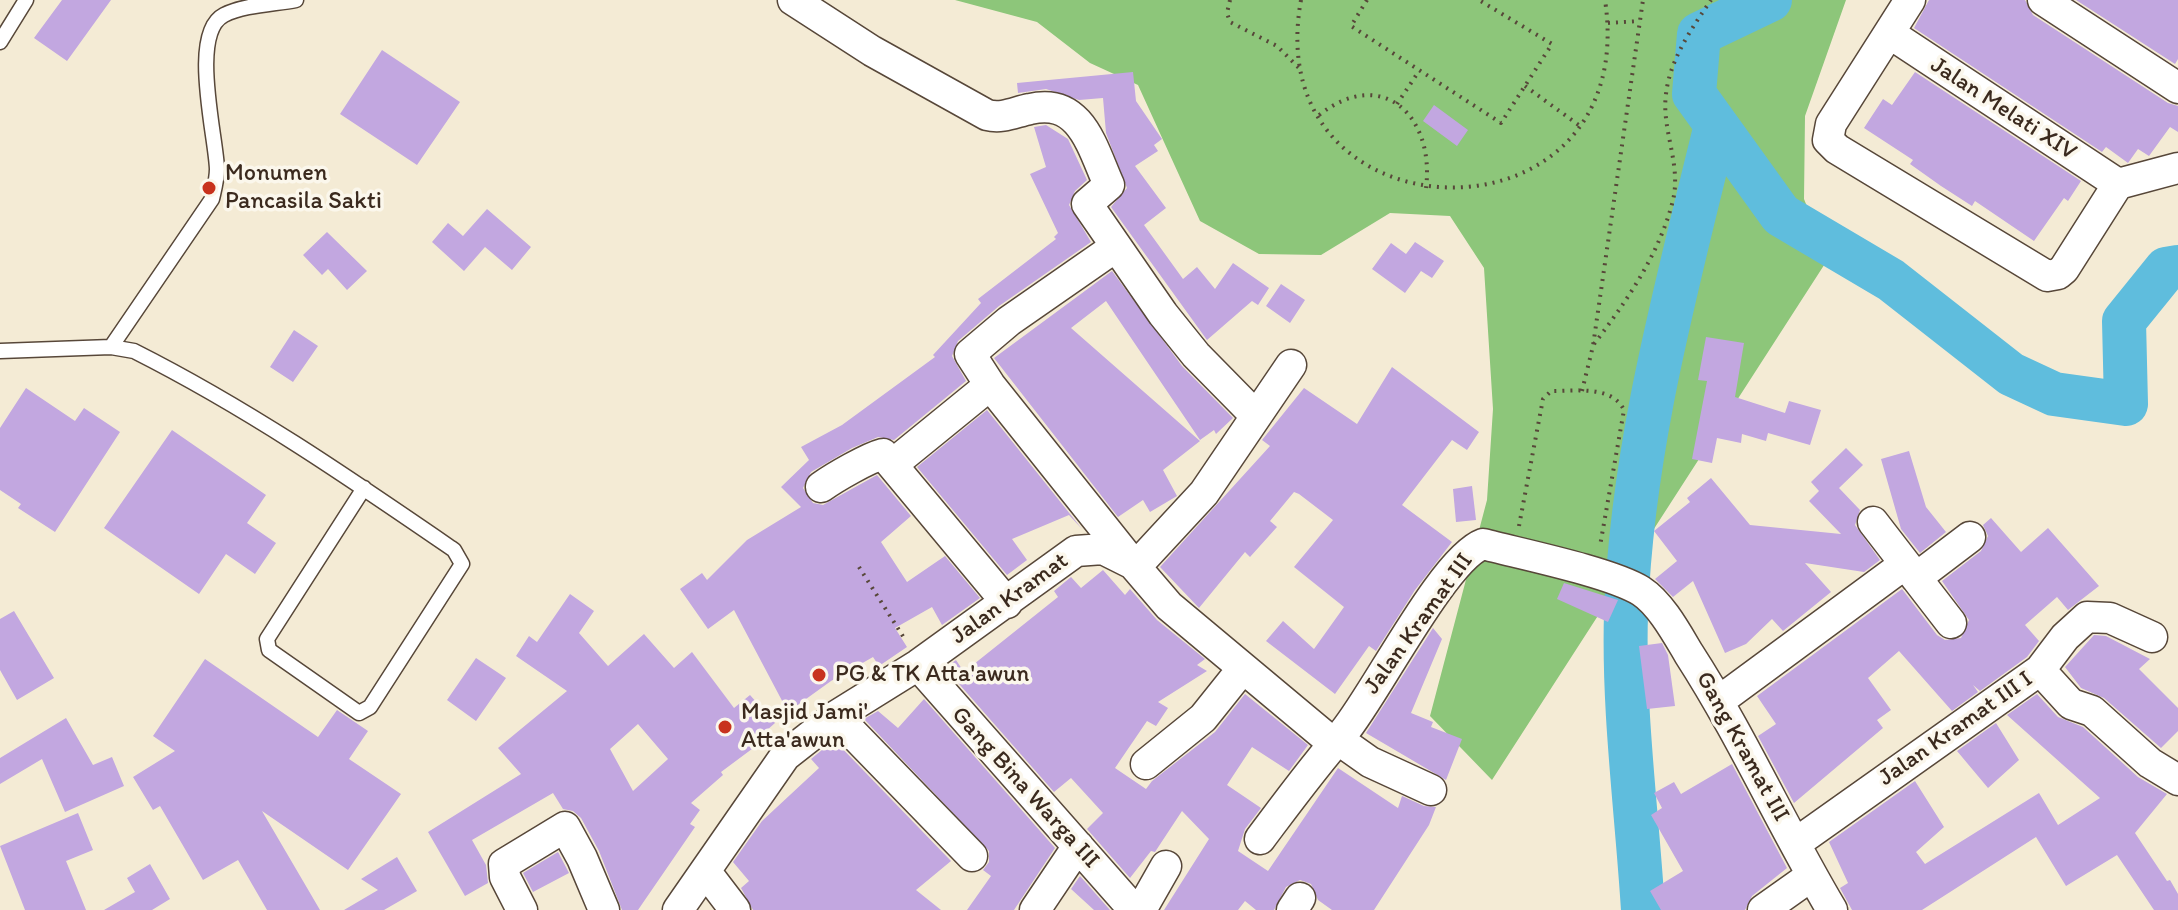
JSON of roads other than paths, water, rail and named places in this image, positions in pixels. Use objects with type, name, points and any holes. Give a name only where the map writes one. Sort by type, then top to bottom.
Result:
[{"type":"street","points":[[793,0],[872,51],[987,115],[998,117],[1052,106],[1069,112],[1090,145],[1109,185],[1087,202],[1114,248],[1196,355],[1256,416]]},
{"type":"street","points":[[1910,0],[1831,124],[1828,140],[1837,149],[2047,276],[2064,269],[2118,184],[2178,168]]},
{"type":"street","points":[[2043,0],[2178,88]]},
{"type":"street","name":"Jalan Melati XIV","points":[[1889,33],[2118,184]]},
{"type":"street","points":[[1114,248],[971,351],[970,356],[1133,564],[1141,561],[1204,493],[1291,365]]},
{"type":"street","points":[[893,464],[990,385]]},
{"type":"street","points":[[821,487],[880,454],[893,464],[924,507],[1007,603]]},
{"type":"street","points":[[1873,522],[1951,623]]},
{"type":"street","points":[[1719,701],[1911,571],[1970,537]]},
{"type":"street","name":"Jalan Kramat III","points":[[1260,839],[1336,738],[1466,554],[1483,544],[1641,591]]},
{"type":"street","name":"Jalan Kramat","points":[[678,910],[785,756],[836,716],[918,665],[1076,551],[1103,549],[1133,564],[1169,606],[1327,738],[1336,738],[1370,762],[1431,790]]},
{"type":"street","name":"Gang Kramat III","points":[[1641,591],[1677,634],[1719,701],[1832,910]]},
{"type":"street","name":"Jalan Kramat III I","points":[[1796,843],[2040,670],[2065,637],[2087,617],[2110,618],[2152,637]]},
{"type":"street","name":"Gang Bina Warga III","points":[[918,665],[1134,910]]},
{"type":"street","points":[[1146,764],[1203,718],[1243,668]]},
{"type":"street","points":[[2040,670],[2071,704],[2092,711],[2150,763],[2178,780]]},
{"type":"street","points":[[836,716],[972,856]]},
{"type":"street","points":[[522,910],[505,877],[504,864],[563,827],[568,829],[604,910]]},
{"type":"street","points":[[1035,910],[1078,846]]},
{"type":"street","points":[[1141,910],[1166,866]]},
{"type":"street","points":[[706,872],[735,910]]},
{"type":"street","points":[[1763,910],[1811,876]]},
{"type":"lane","points":[[0,42],[26,0]]},
{"type":"lane","points":[[111,347],[212,199],[217,171],[207,92],[208,35],[224,14],[296,0]]},
{"type":"lane","points":[[0,351],[111,347],[134,351],[196,382],[286,435],[364,488],[454,550],[462,564],[370,707],[359,713],[269,650],[267,639],[364,488]]},
{"type":"waterway","points":[[1770,0],[1699,34],[1694,94],[1781,215],[1891,280],[2011,374],[2054,394],[2126,404],[2124,321],[2166,269],[2178,267]]},
{"type":"waterway","points":[[1643,910],[1627,687],[1626,613],[1630,551],[1637,489],[1659,367],[1716,125]]},
{"type":"place","name":"Monumen Pancasila Sakti","points":[[209,188]]},
{"type":"place","name":"PG & TK Atta'awun","points":[[819,675]]},
{"type":"place","name":"Masjid Jami' Atta'awun","points":[[725,727]]}]
